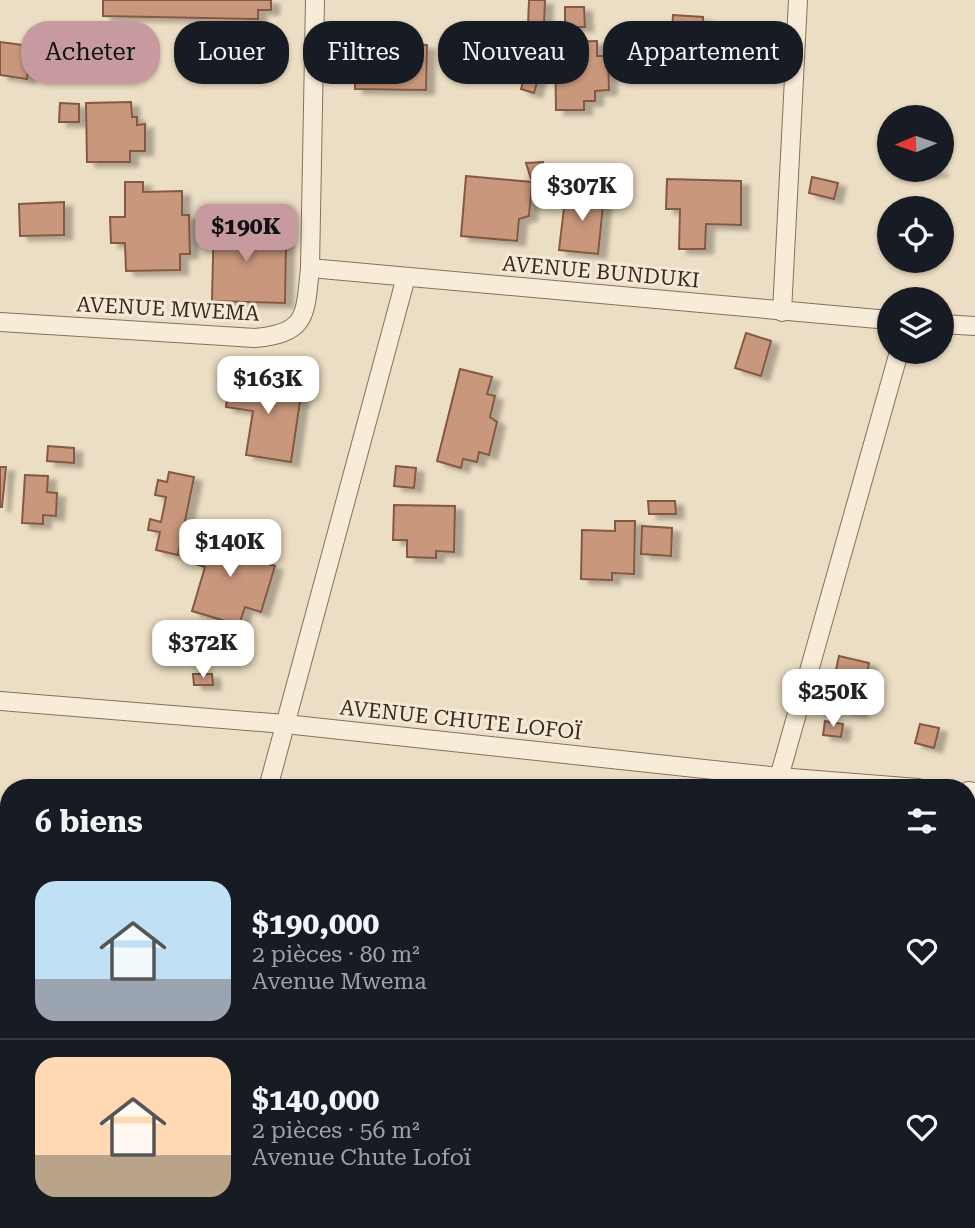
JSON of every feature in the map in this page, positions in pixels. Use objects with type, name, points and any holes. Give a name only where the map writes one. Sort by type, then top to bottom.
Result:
[{"type":"street","name":"AVENUE MWEMA","points":[[0,322],[255,338],[280,336],[300,323],[305,313],[310,268],[315,0]]},
{"type":"street","points":[[782,312],[798,0]]},
{"type":"street","name":"AVENUE BUNDUKI","points":[[310,268],[877,319]]},
{"type":"street","points":[[270,779],[406,276]]},
{"type":"street","points":[[954,325],[975,326]]},
{"type":"street","points":[[779,779],[896,364]]},
{"type":"street","name":"AVENUE CHUTE LOFOÏ","points":[[0,701],[285,724],[752,779]]},
{"type":"building","points":[[103,0],[271,0],[271,10],[258,10],[258,19],[103,16]]},
{"type":"building","points":[[529,0],[545,0],[544,21],[528,21]]},
{"type":"building","points":[[565,7],[584,7],[585,21],[565,21]]},
{"type":"building","points":[[673,15],[703,17],[703,21],[673,21]]},
{"type":"building","points":[[589,41],[597,41],[597,56],[603,56],[603,84],[609,84],[609,90],[595,91],[595,101],[584,101],[584,110],[556,110],[556,84],[589,84]]},
{"type":"building","points":[[0,42],[21,45],[21,78],[0,75]]},
{"type":"building","points":[[424,45],[427,45],[426,90],[355,89],[355,84],[424,84]]},
{"type":"building","points":[[522,84],[537,84],[534,93],[521,89]]},
{"type":"building","points":[[131,102],[132,117],[137,117],[137,125],[145,124],[145,151],[130,151],[130,162],[87,162],[86,103]]},
{"type":"building","points":[[60,103],[79,104],[79,122],[59,122]]},
{"type":"building","points":[[543,162],[543,178],[531,179],[526,163]]},
{"type":"building","points":[[466,176],[532,182],[529,216],[519,219],[517,241],[461,236]]},
{"type":"building","points":[[812,177],[838,183],[834,199],[809,193]]},
{"type":"building","points":[[667,179],[741,181],[741,225],[706,224],[705,249],[679,249],[680,209],[666,209]]},
{"type":"building","points":[[125,182],[143,182],[143,192],[182,191],[182,215],[189,215],[190,254],[180,254],[180,270],[126,271],[125,243],[111,243],[110,217],[125,217]]},
{"type":"building","points":[[566,191],[604,196],[598,254],[559,250]]},
{"type":"building","points":[[64,202],[64,235],[20,236],[19,204]]},
{"type":"building","points":[[214,214],[249,215],[248,240],[286,241],[285,303],[212,301]]},
{"type":"building","points":[[746,333],[771,341],[761,376],[735,368]]},
{"type":"building","points":[[460,369],[492,377],[487,394],[495,396],[490,417],[497,422],[489,455],[479,452],[477,462],[463,459],[461,468],[437,461]]},
{"type":"building","points":[[230,377],[302,388],[291,462],[246,455],[253,411],[226,407]]},
{"type":"building","points":[[48,446],[74,448],[74,463],[47,461]]},
{"type":"building","points":[[396,466],[416,468],[414,488],[394,486]]},
{"type":"building","points":[[0,467],[6,467],[2,507],[0,507]]},
{"type":"building","points":[[169,472],[194,477],[178,555],[156,550],[160,532],[148,530],[150,519],[161,522],[166,497],[155,495],[158,480],[167,482]]},
{"type":"building","points":[[25,475],[48,476],[47,492],[57,493],[56,516],[43,515],[43,524],[22,523]]},
{"type":"building","points":[[648,501],[675,501],[676,514],[649,514]]},
{"type":"building","points":[[394,505],[455,506],[454,552],[436,551],[436,558],[407,557],[407,540],[393,540]]},
{"type":"building","points":[[615,521],[635,521],[634,574],[612,573],[612,580],[581,579],[582,530],[615,531]]},
{"type":"building","points":[[642,526],[672,528],[671,556],[641,554]]},
{"type":"building","points":[[206,530],[249,544],[245,557],[275,566],[261,612],[245,607],[239,625],[192,611],[205,567],[195,564]]},
{"type":"building","points":[[839,656],[869,663],[859,713],[828,707]]},
{"type":"building","points":[[193,674],[212,674],[213,685],[194,685]]},
{"type":"building","points":[[825,721],[843,724],[841,737],[823,735]]},
{"type":"building","points":[[920,724],[939,728],[934,748],[915,743]]}]
